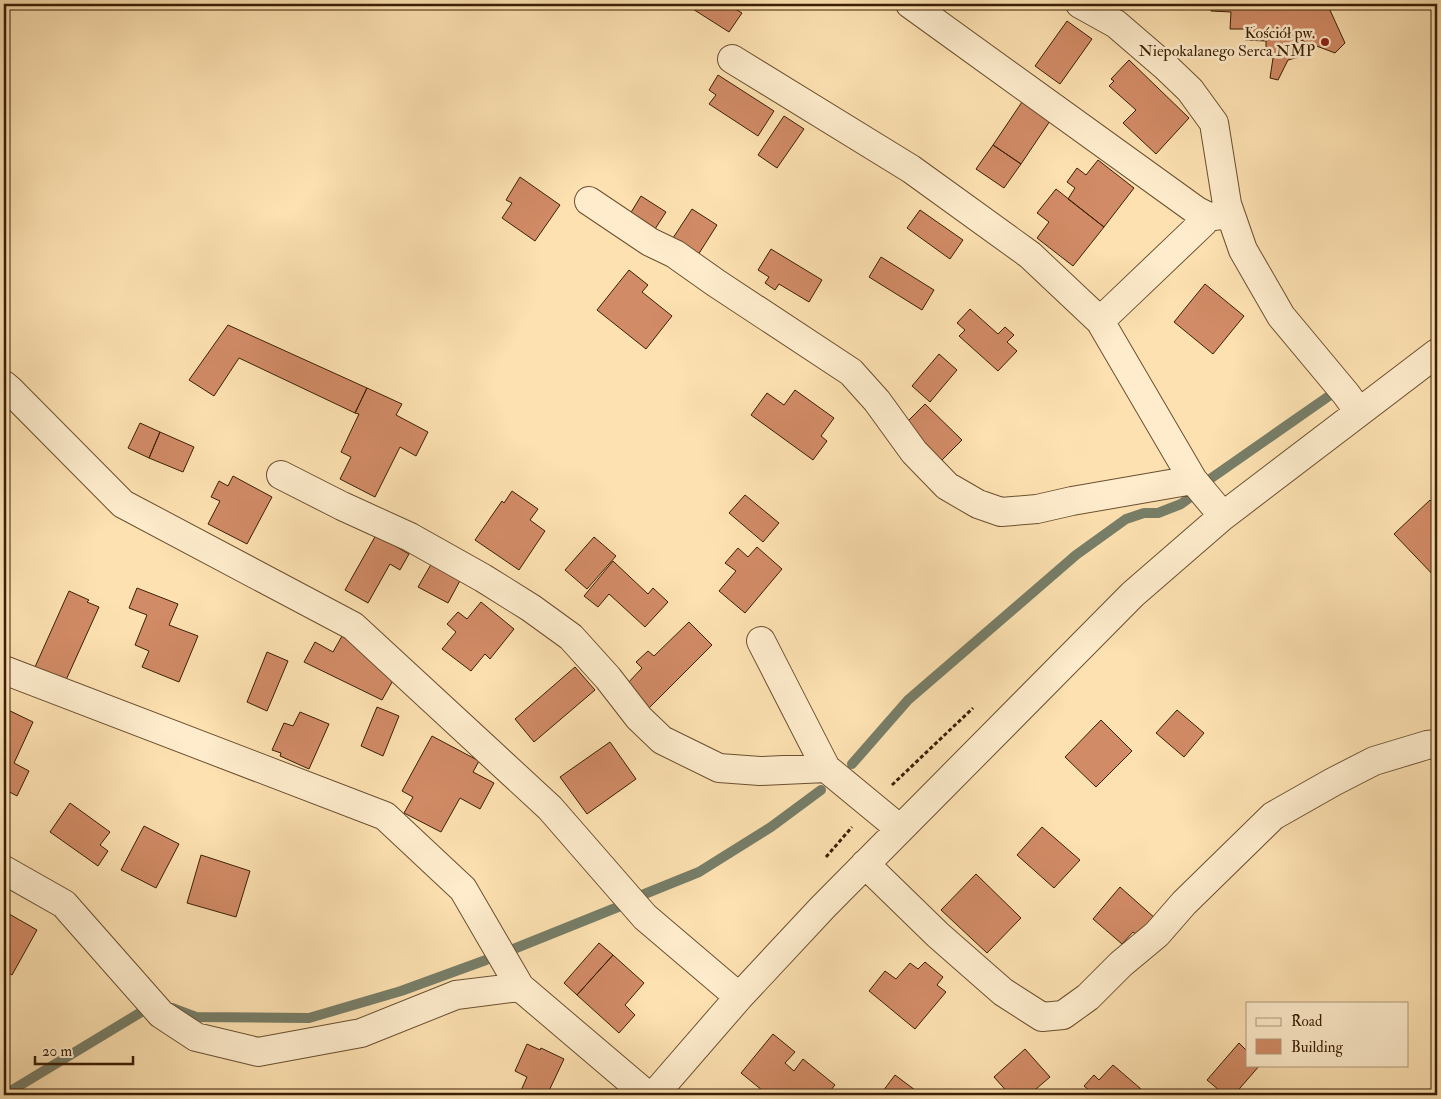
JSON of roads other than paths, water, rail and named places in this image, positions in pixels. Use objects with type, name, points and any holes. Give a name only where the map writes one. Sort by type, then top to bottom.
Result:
[{"type":"street","points":[[910,4],[1197,211],[1220,215],[1243,250],[1281,316],[1359,412]]},
{"type":"street","points":[[1080,4],[1116,24],[1166,67],[1195,96],[1214,123],[1227,204],[1220,215],[1100,321]]},
{"type":"street","points":[[732,59],[910,169],[1030,256],[1100,321],[1193,480],[1223,516]]},
{"type":"street","points":[[590,201],[650,242],[675,254],[851,372],[877,401],[914,452],[947,486],[978,504],[1001,512],[1037,509],[1193,480]]},
{"type":"street","points":[[654,1095],[739,997],[866,864],[1133,594],[1223,516],[1437,354]]},
{"type":"street","points":[[4,385],[123,504],[353,626],[550,808],[645,917],[739,997]]},
{"type":"street","points":[[281,476],[410,537],[532,608],[571,637],[608,678],[639,718],[662,740],[720,768],[760,771],[826,768]]},
{"type":"street","points":[[761,641],[826,768],[900,829]]},
{"type":"street","points":[[4,670],[385,816],[463,889],[520,986],[647,1095]]},
{"type":"street","points":[[866,864],[938,935],[1003,992],[1042,1017],[1063,1015],[1088,997],[1121,964],[1157,934],[1184,902],[1273,816],[1374,761],[1426,745],[1437,744]]},
{"type":"street","points":[[4,870],[64,904],[161,1014],[196,1037],[258,1052],[361,1033],[456,995],[520,986]]},
{"type":"waterway","points":[[1210,479],[1329,396]]},
{"type":"waterway","points":[[852,764],[908,700],[1076,555],[1126,519],[1144,513],[1158,513],[1181,504],[1192,496]]},
{"type":"waterway","points":[[642,895],[699,872],[771,827],[821,790]]},
{"type":"waterway","points":[[511,950],[618,907]]},
{"type":"waterway","points":[[172,1008],[196,1017],[309,1018],[401,991],[486,960]]},
{"type":"waterway","points":[[4,1095],[143,1011]]},
{"type":"place","name":"Kościół pw. Niepokalanego Serca NMP","points":[[1325,42]]}]
